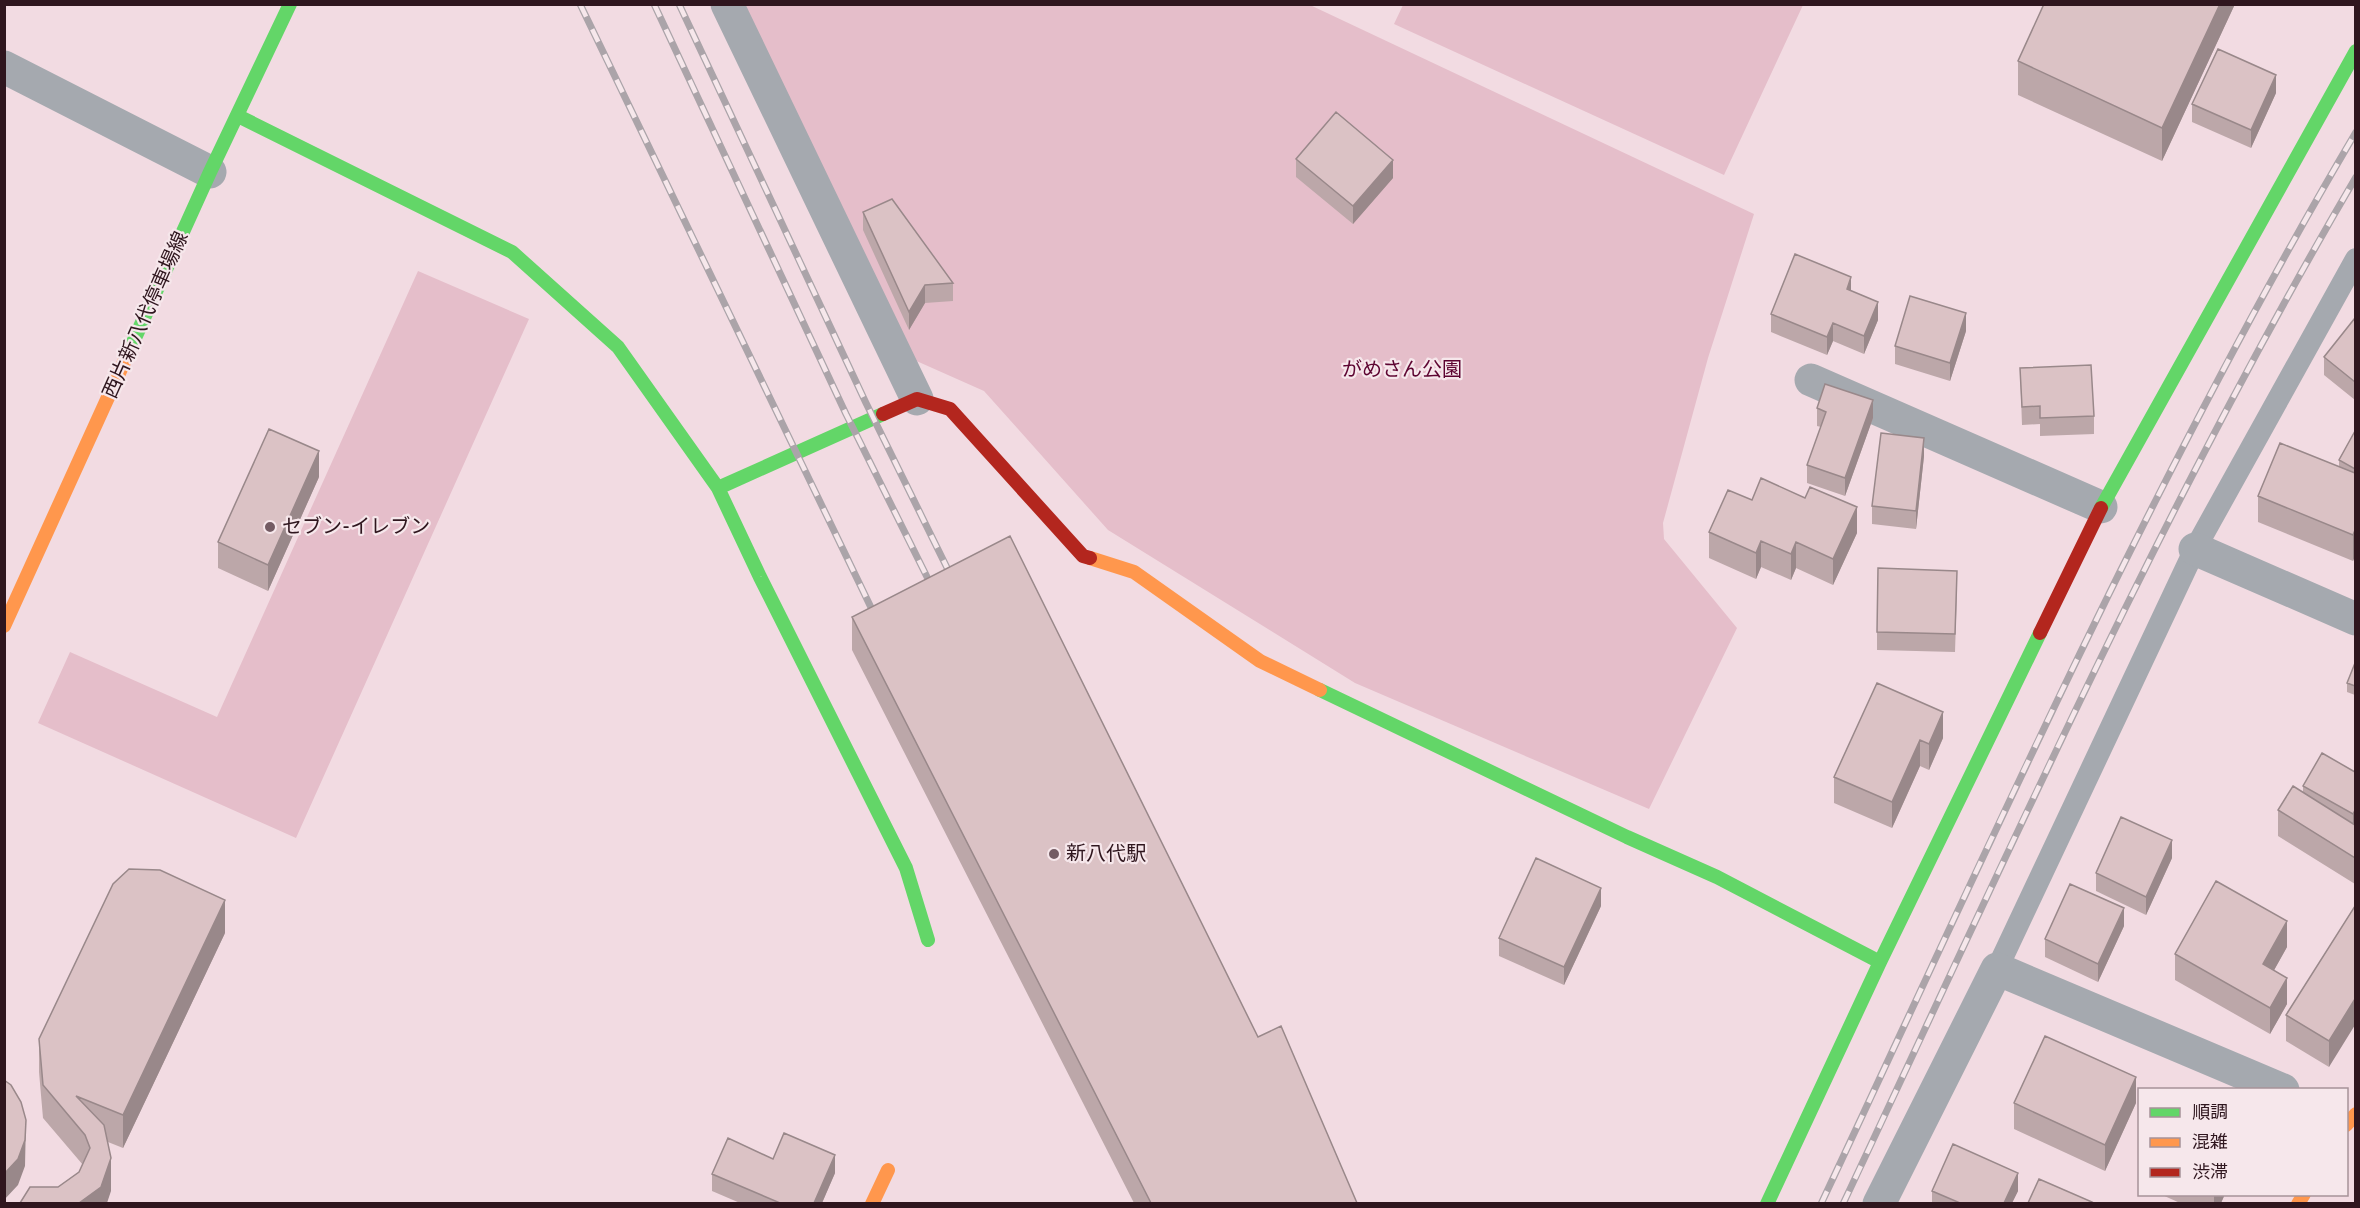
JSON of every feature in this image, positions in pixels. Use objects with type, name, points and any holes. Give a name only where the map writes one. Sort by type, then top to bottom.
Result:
[{"type":"street","name":"西片新八代停車場線","points":[[4,626],[210,172],[290,4]]},
{"type":"street","points":[[727,4],[917,399]]},
{"type":"street","points":[[1767,1203],[1880,962],[2101,507],[2355,51]]},
{"type":"street","points":[[4,68],[210,172]]},
{"type":"street","points":[[237,116],[512,252],[618,347],[718,488],[760,577],[906,868],[928,940]]},
{"type":"street","points":[[1810,380],[2101,507]]},
{"type":"street","points":[[718,488],[917,399],[950,409],[1083,556],[1134,572],[1260,661],[1627,837],[1717,877],[1880,962]]},
{"type":"street","points":[[2195,549],[2355,620]]},
{"type":"street","points":[[1879,1203],[1997,969],[2281,1088]]},
{"type":"street","points":[[872,1203],[888,1170]]},
{"type":"lane","points":[[1997,969],[2195,549],[2355,259]]},
{"type":"green space","points":[[1403,4],[1803,5],[1724,175],[1394,24]]},
{"type":"green space","name":"がめさん公園","points":[[728,5],[1310,5],[1754,214],[1708,358],[1663,523],[1664,539],[1737,628],[1649,809],[1355,683],[1108,530],[984,391],[912,359]]},
{"type":"green space","points":[[418,271],[529,319],[296,838],[38,723],[70,652],[217,717]]},
{"type":"building","points":[[2044,4],[2220,4],[2162,128],[2018,61]]},
{"type":"building","points":[[2218,49],[2276,75],[2251,130],[2192,104]]},
{"type":"building","points":[[1336,112],[1393,160],[1353,206],[1296,159]]},
{"type":"building","points":[[892,199],[953,283],[925,285],[909,312],[863,212]]},
{"type":"building","points":[[1795,254],[1851,277],[1847,289],[1878,302],[1864,336],[1833,323],[1827,337],[1771,314]]},
{"type":"building","points":[[1910,296],[1966,313],[1950,363],[1895,346]]},
{"type":"building","points":[[2355,318],[2355,382],[2324,357]]},
{"type":"building","points":[[2091,365],[2094,416],[2040,418],[2040,406],[2022,407],[2020,368]]},
{"type":"building","points":[[1825,384],[1873,400],[1845,478],[1807,465],[1826,412],[1817,408]]},
{"type":"building","points":[[269,429],[319,451],[268,565],[218,542]]},
{"type":"building","points":[[2355,431],[2355,469],[2339,460]]},
{"type":"building","points":[[1881,433],[1924,438],[1916,511],[1872,506]]},
{"type":"building","points":[[2280,443],[2355,473],[2355,530],[2353,535],[2258,496]]},
{"type":"building","points":[[1761,478],[1805,498],[1810,487],[1857,507],[1833,559],[1796,542],[1791,554],[1761,541],[1756,553],[1709,532],[1728,490],[1752,500]]},
{"type":"building","name":"新八代駅","points":[[1010,536],[1258,1037],[1281,1026],[1357,1203],[1151,1203],[852,617]]},
{"type":"building","points":[[1878,568],[1957,571],[1955,634],[1877,632]]},
{"type":"building","points":[[2355,663],[2355,686],[2347,683]]},
{"type":"building","points":[[1877,683],[1943,712],[1929,744],[1920,740],[1892,802],[1834,777]]},
{"type":"building","points":[[2322,753],[2355,772],[2355,810],[2353,814],[2303,786]]},
{"type":"building","points":[[2293,786],[2355,825],[2355,858],[2278,810]]},
{"type":"building","points":[[2121,817],[2172,840],[2146,897],[2096,873]]},
{"type":"building","points":[[1536,858],[1601,888],[1564,967],[1499,938]]},
{"type":"building","points":[[129,869],[160,870],[225,900],[123,1115],[76,1096],[104,1125],[111,1158],[101,1187],[79,1203],[20,1203],[30,1187],[58,1187],[79,1172],[90,1148],[85,1135],[43,1085],[39,1039],[113,884]]},
{"type":"building","points":[[2216,881],[2287,921],[2263,964],[2287,978],[2270,1008],[2175,954]]},
{"type":"building","points":[[2070,884],[2124,908],[2098,964],[2045,939]]},
{"type":"building","points":[[2355,906],[2355,999],[2329,1041],[2286,1015]]},
{"type":"building","points":[[2045,1036],[2136,1077],[2105,1145],[2014,1103]]},
{"type":"building","points":[[4,1080],[11,1085],[21,1102],[26,1120],[25,1140],[18,1159],[4,1174]]},
{"type":"building","points":[[784,1133],[835,1155],[814,1203],[780,1203],[712,1174],[728,1138],[773,1159]]},
{"type":"building","points":[[1953,1144],[2018,1173],[2004,1203],[1960,1203],[1932,1191]]},
{"type":"building","points":[[2039,1179],[2092,1202],[2028,1203]]},
{"type":"railway","points":[[580,4],[878,622]]},
{"type":"railway","points":[[654,4],[846,414],[935,593]]},
{"type":"railway","points":[[679,4],[866,403],[955,584]]},
{"type":"railway","points":[[1821,1204],[2011,796],[2142,527],[2282,262],[2356,132]]},
{"type":"railway","points":[[1843,1204],[2026,814],[2151,556],[2285,302],[2356,177]]},
{"type":"traffic: fast","points":[[130,349],[210,172],[290,4]]},
{"type":"traffic: fast","points":[[2101,508],[2356,51]]},
{"type":"traffic: fast","points":[[238,116],[512,252],[618,347],[718,488],[883,414]]},
{"type":"traffic: fast","points":[[718,488],[760,577],[906,868],[928,940]]},
{"type":"traffic: fast","points":[[1767,1204],[1880,962],[2040,633]]},
{"type":"traffic: fast","points":[[1320,690],[1627,837],[1717,877],[1880,962]]},
{"type":"traffic: slow","points":[[4,626],[130,349]]},
{"type":"traffic: slow","points":[[1090,558],[1134,572],[1260,661],[1320,690]]},
{"type":"traffic: slow","points":[[2348,1123],[2356,1114]]},
{"type":"traffic: slow","points":[[872,1204],[888,1170]]},
{"type":"traffic: slow","points":[[2298,1204],[2303,1196]]},
{"type":"traffic: jam","points":[[883,414],[917,399],[950,409],[1083,556],[1090,558]]},
{"type":"traffic: jam","points":[[2040,633],[2101,508]]},
{"type":"place","name":"セブン-イレブン","points":[[270,527]]},
{"type":"place","name":"新八代駅","points":[[1054,854]]}]
